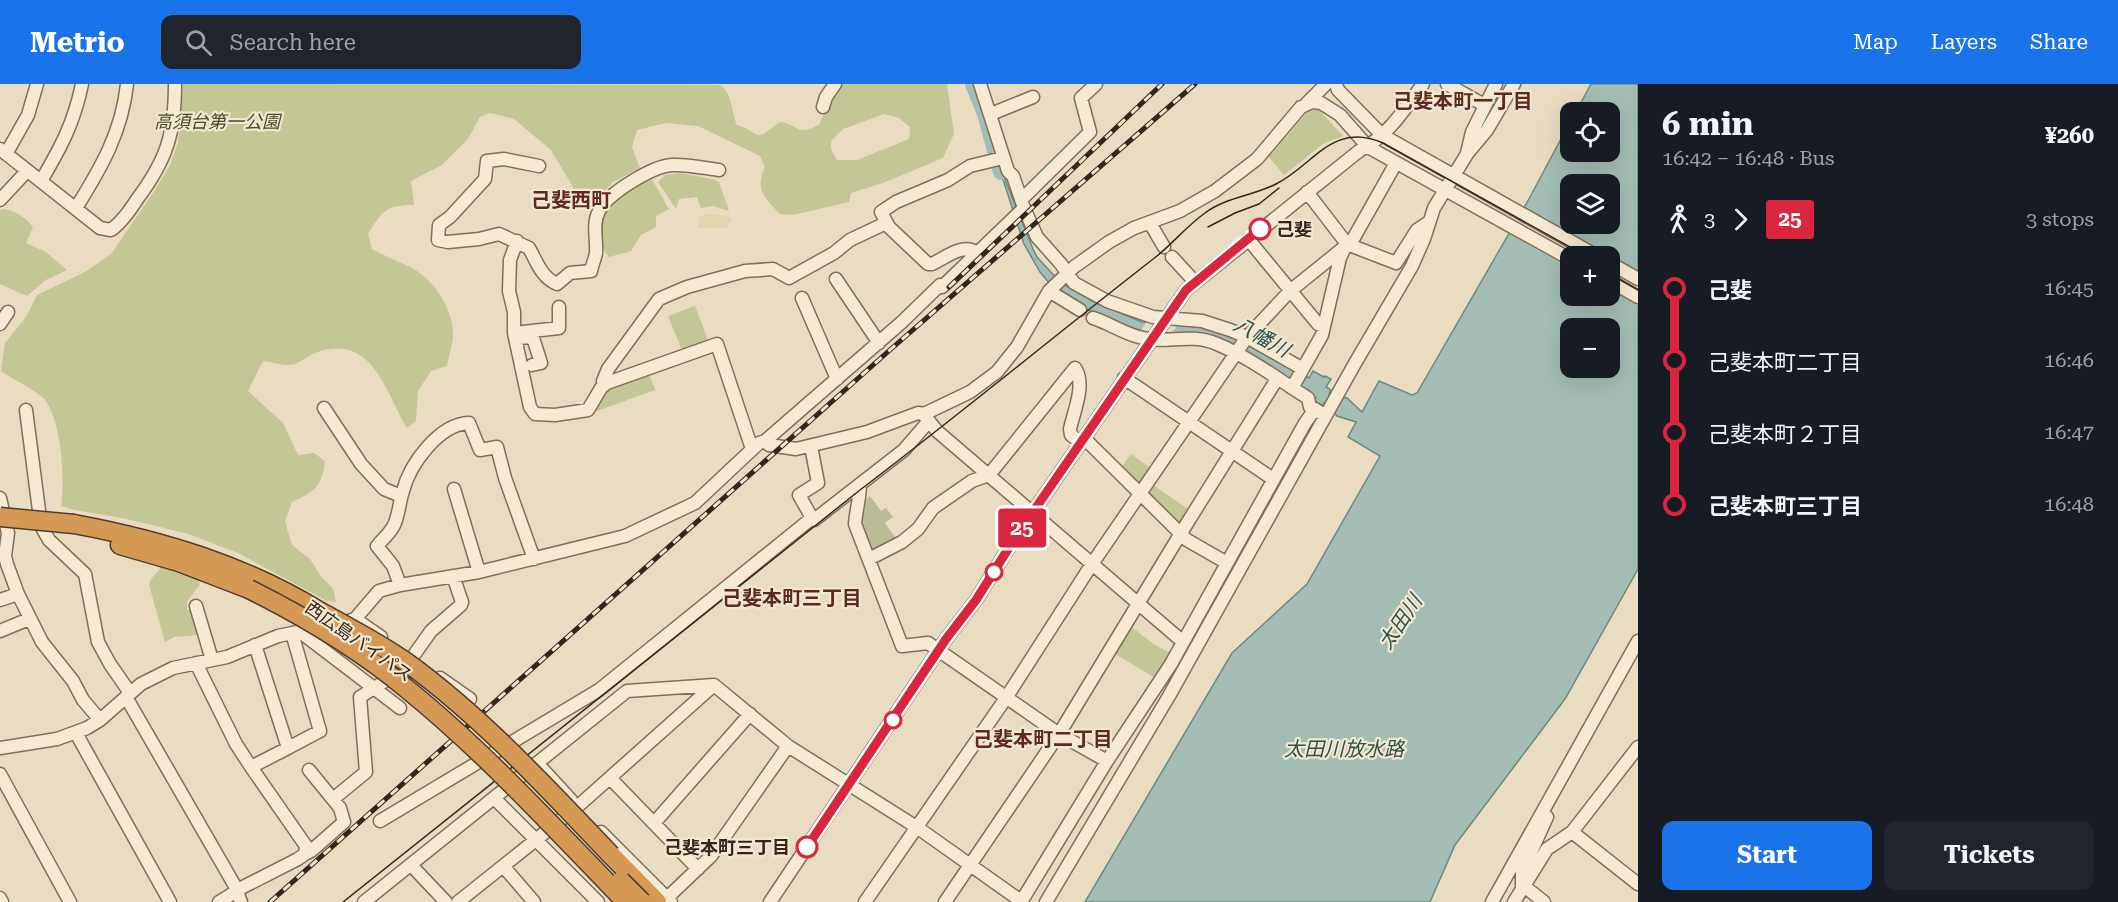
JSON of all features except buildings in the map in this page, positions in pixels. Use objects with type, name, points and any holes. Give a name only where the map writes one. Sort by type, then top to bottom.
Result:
[{"type":"highway","name":"西広島バイパス","points":[[0,518],[149,539],[185,550],[254,577],[319,611],[380,653],[450,710],[524,781],[642,902]]},
{"type":"highway","name":"西広島バイパス","points":[[0,530],[73,530],[142,550],[249,589],[310,620],[385,672],[442,719],[481,755],[626,902]]},
{"type":"highway","points":[[319,611],[392,653],[466,710],[537,778],[611,855],[665,901]]},
{"type":"highway","points":[[385,672],[397,691],[486,774],[612,902]]},
{"type":"street","points":[[37,84],[28,115],[3,152],[100,228],[111,230],[119,224],[154,176],[167,150],[175,115],[175,84]]},
{"type":"street","points":[[41,181],[63,143],[77,109],[82,84]]},
{"type":"street","points":[[76,208],[101,169],[120,123],[127,84]]},
{"type":"street","points":[[980,84],[991,114],[998,159],[1013,176],[1020,210],[1037,237],[1061,264],[1057,283]]},
{"type":"street","points":[[0,748],[36,743],[76,733],[100,720],[128,695],[156,675],[173,668],[227,657],[295,632],[333,626],[355,619],[379,591],[534,560],[625,536],[695,503],[752,449],[765,441],[879,343],[940,285],[942,287],[1020,210],[1090,132],[1082,98],[1096,84]]},
{"type":"street","points":[[770,902],[946,639],[976,600],[1032,513],[1186,290],[1307,192],[1382,135],[1392,126],[1423,84]]},
{"type":"street","points":[[1447,84],[1484,105]]},
{"type":"street","points":[[364,902],[627,691],[714,686],[788,746],[918,828],[1021,902],[1107,761],[1171,664],[1273,479],[1339,392],[1412,266],[1434,208],[1451,192],[1459,178],[1472,132],[1496,84]]},
{"type":"street","points":[[1467,154],[1487,130],[1514,84]]},
{"type":"street","points":[[823,107],[829,85]]},
{"type":"street","points":[[380,821],[599,690],[812,518],[814,520],[904,450],[926,418],[970,392],[997,372],[1017,347],[1057,283],[1109,242],[1134,228],[1198,202],[1236,176],[1266,150],[1296,112],[1333,86],[1382,135],[1579,246]]},
{"type":"street","points":[[991,114],[1033,97]]},
{"type":"street","points":[[1306,104],[1318,102],[1330,107],[1368,147],[1560,253]]},
{"type":"street","points":[[539,166],[504,159],[487,161],[485,178],[450,217],[439,225],[438,240],[448,242],[479,239],[499,234],[529,248],[537,266],[546,277],[557,284],[570,273],[591,271],[596,254],[598,213],[604,204],[621,189],[650,172],[666,166],[686,165],[719,170]]},
{"type":"street","points":[[977,253],[973,250],[962,249],[932,264],[927,264],[886,223],[881,212],[896,202],[948,180],[970,166],[998,159]]},
{"type":"street","points":[[865,902],[1006,698],[1092,564],[1246,338],[1290,291],[1352,242],[1396,163]]},
{"type":"street","points":[[0,200],[27,171]]},
{"type":"street","points":[[1307,192],[1347,244],[1396,263],[1417,230],[1429,222]]},
{"type":"street","points":[[517,241],[510,260],[509,291],[514,312],[515,336],[530,407],[535,414],[555,415],[588,410],[603,385],[608,369],[659,299],[687,287],[751,270],[772,269],[789,278],[834,254],[850,240],[886,223]]},
{"type":"street","points":[[1150,223],[1168,252],[1195,282]]},
{"type":"street","points":[[1248,239],[1318,324],[1324,326]]},
{"type":"street","points":[[1293,386],[1322,335],[1340,258],[1347,244]]},
{"type":"street","points":[[1620,269],[1638,279]]},
{"type":"street","points":[[836,279],[879,343]]},
{"type":"street","points":[[1057,283],[1080,310]]},
{"type":"street","points":[[1057,283],[1074,283],[1107,301],[1153,317],[1209,323],[1246,338],[1302,370]]},
{"type":"street","points":[[1620,287],[1638,297]]},
{"type":"street","points":[[802,298],[837,379]]},
{"type":"street","points":[[515,336],[559,328],[559,307]]},
{"type":"street","points":[[0,324],[8,312]]},
{"type":"street","points":[[1092,318],[1139,337],[1191,338],[1237,352],[1277,379],[1293,386],[1308,398],[1311,407],[1323,412]]},
{"type":"street","points":[[515,336],[530,337],[534,341],[541,363],[532,365]]},
{"type":"street","points":[[603,385],[717,344],[752,449]]},
{"type":"street","points":[[869,559],[902,542],[918,529],[933,508],[972,481],[989,474],[1076,368],[1079,386],[1070,429],[1071,435],[1082,440],[1142,493],[1187,540],[1227,563]]},
{"type":"street","points":[[1125,378],[1231,453],[1273,479]]},
{"type":"street","points":[[945,902],[1059,734],[1180,533],[1277,379]]},
{"type":"street","points":[[324,408],[361,464],[384,489],[401,496]]},
{"type":"street","points":[[26,410],[41,526],[49,540],[85,574],[98,642],[239,897]]},
{"type":"street","points":[[1046,902],[1183,672],[1323,412]]},
{"type":"street","points":[[765,441],[769,445],[796,449],[867,432],[918,413],[1182,641],[1183,672]]},
{"type":"street","points":[[400,585],[393,566],[378,546],[394,526],[403,488],[418,458],[426,448],[458,424],[469,423],[480,450],[497,447],[505,478],[534,560]]},
{"type":"street","points":[[811,446],[818,483],[798,495],[812,518]]},
{"type":"street","points":[[860,484],[855,524],[902,646],[928,644],[1059,734],[1107,761]]},
{"type":"street","points":[[454,489],[479,572]]},
{"type":"street","points":[[0,498],[8,533],[5,556],[29,619],[42,642],[100,720]]},
{"type":"street","points":[[333,799],[365,773],[360,697],[404,669],[431,631],[462,604],[453,576]]},
{"type":"street","points":[[0,600],[18,594]]},
{"type":"street","points":[[196,606],[212,660]]},
{"type":"street","points":[[0,631],[29,619]]},
{"type":"street","points":[[355,619],[470,699]]},
{"type":"street","points":[[1182,641],[1191,638],[1201,627],[1211,622]]},
{"type":"street","points":[[295,632],[400,708]]},
{"type":"street","points":[[251,767],[320,731],[295,632]]},
{"type":"street","points":[[1492,902],[1638,641]]},
{"type":"street","points":[[255,645],[288,748]]},
{"type":"street","points":[[196,663],[236,744],[306,846],[305,854]]},
{"type":"street","points":[[458,902],[577,807],[714,686]]},
{"type":"street","points":[[655,822],[750,714]]},
{"type":"street","points":[[76,733],[170,902]]},
{"type":"street","points":[[537,764],[665,901],[711,856],[788,746]]},
{"type":"street","points":[[1514,902],[1550,845],[1572,832],[1638,747]]},
{"type":"street","points":[[1544,902],[1524,886],[1522,872],[1573,755]]},
{"type":"street","points":[[219,902],[239,897],[311,851],[344,822],[340,808],[309,771]]},
{"type":"street","points":[[0,774],[70,902]]},
{"type":"street","points":[[610,778],[698,869]]},
{"type":"street","points":[[494,798],[537,838],[598,902]]},
{"type":"street","points":[[1572,832],[1638,884]]},
{"type":"street","points":[[411,864],[446,902]]},
{"type":"street","points":[[503,866],[534,902]]},
{"type":"street","points":[[1506,902],[1512,892],[1524,886]]},
{"type":"shaded area","points":[[707,214],[732,218],[728,228],[698,228],[698,218]]},
{"type":"green space","name":"高須台第一公園","points":[[182,84],[720,85],[730,97],[737,125],[757,135],[762,135],[780,122],[802,130],[819,125],[831,97],[840,84],[947,84],[954,134],[943,158],[883,183],[851,193],[849,202],[793,215],[780,214],[763,193],[761,182],[765,167],[760,156],[698,126],[666,123],[637,130],[632,147],[640,168],[613,182],[590,206],[573,208],[573,187],[551,150],[514,119],[490,113],[480,117],[468,139],[442,165],[411,181],[414,205],[397,206],[386,211],[368,234],[372,249],[410,267],[426,278],[444,301],[451,320],[453,338],[447,366],[431,371],[418,391],[416,421],[407,428],[374,369],[363,358],[350,351],[334,349],[315,353],[291,365],[263,361],[248,391],[283,423],[298,455],[314,453],[325,461],[322,477],[316,488],[292,502],[285,522],[292,545],[310,559],[333,589],[336,602],[327,601],[238,553],[185,533],[61,506],[62,465],[58,433],[49,406],[37,393],[1,371],[5,343],[26,317],[37,295],[85,272],[111,254],[170,165],[178,143]],"holes":[[[884,114],[899,118],[910,127],[909,139],[857,160],[837,160],[831,149],[831,141],[843,129]]]},
{"type":"green space","points":[[1309,110],[1319,110],[1343,136],[1323,144],[1284,175],[1269,157]]},
{"type":"green space","points":[[680,173],[719,182],[729,211],[713,206],[701,208],[697,197],[679,199],[676,209],[658,182],[665,175]]},
{"type":"green space","points":[[650,176],[669,209],[656,216],[656,227],[641,235],[631,251],[609,257],[604,250],[600,234],[603,218],[611,202],[628,187]]},
{"type":"green space","points":[[0,210],[20,215],[33,227],[26,243],[46,252],[67,270],[46,280],[27,296],[0,284]]},
{"type":"green space","points":[[695,306],[709,343],[683,353],[668,316]]},
{"type":"green space","points":[[648,371],[655,390],[594,412],[604,390]]},
{"type":"green space","points":[[1131,454],[1153,470],[1143,483],[1137,484],[1121,468]]},
{"type":"green space","points":[[1153,485],[1191,511],[1183,522],[1176,522],[1149,496]]},
{"type":"green space","points":[[870,496],[881,511],[886,508],[893,517],[885,523],[897,540],[873,553],[859,527],[862,503]]},
{"type":"green space","points":[[162,565],[196,577],[200,584],[187,602],[187,610],[194,610],[200,635],[174,637],[165,642],[149,585]]},
{"type":"green space","points":[[1129,625],[1155,645],[1171,653],[1157,679],[1112,652]]},
{"type":"water","name":"太田川放水路","points":[[1591,84],[1638,84],[1638,569],[1565,699],[1455,845],[1430,902],[1085,902],[1232,653],[1307,584],[1380,456],[1348,437],[1356,422],[1337,416],[1326,403],[1322,406],[1314,401],[1316,398],[1238,350],[1141,332],[1097,315],[1055,290],[1040,272],[1024,244],[994,152],[1037,257],[1061,283],[1096,303],[1142,322],[1213,328],[1254,346],[1309,378],[1313,371],[1325,376],[1331,379],[1326,387],[1331,390],[1329,394],[1347,398],[1362,412],[1379,381],[1412,395],[1417,393],[1560,141],[1560,162],[1620,162],[1620,102],[1581,102]]},
{"type":"pier","points":[[1521,205],[1560,227],[1560,234],[1572,234],[1594,246],[1560,246],[1560,262],[1506,232]]},
{"type":"pier","points":[[1620,261],[1638,271],[1638,305],[1620,295]]},
{"type":"pier","points":[[1147,321],[1178,325],[1170,336],[1139,333]]},
{"type":"waterway","name":"八幡川","points":[[973,84],[985,114],[1001,172]]},
{"type":"tram line","points":[[343,902],[1157,256],[1199,218],[1222,203],[1276,184],[1337,141],[1350,137],[1383,143],[1568,246]]},
{"type":"tram line","points":[[1208,227],[1259,204],[1279,188]]},
{"type":"tram line","points":[[1620,280],[1638,290]]},
{"type":"railway","points":[[949,287],[1162,84]]},
{"type":"railway","points":[[270,902],[891,349],[1195,84]]},
{"type":"bus line","name":"25","points":[[807,847],[860,771],[946,639],[976,600],[1015,538],[1186,290],[1260,229]]},
{"type":"place","name":"己斐","points":[[1260,229]]},
{"type":"place","name":"己斐本町三丁目","points":[[807,847]]},
{"type":"district","name":"己斐本町一丁目","points":[[1463,101]]},
{"type":"district","name":"己斐西町","points":[[571,200]]},
{"type":"district","name":"己斐本町三丁目","points":[[792,598]]},
{"type":"district","name":"己斐本町二丁目","points":[[1043,739]]},
{"type":"water label","name":"太田川","points":[[1400,622]]}]
